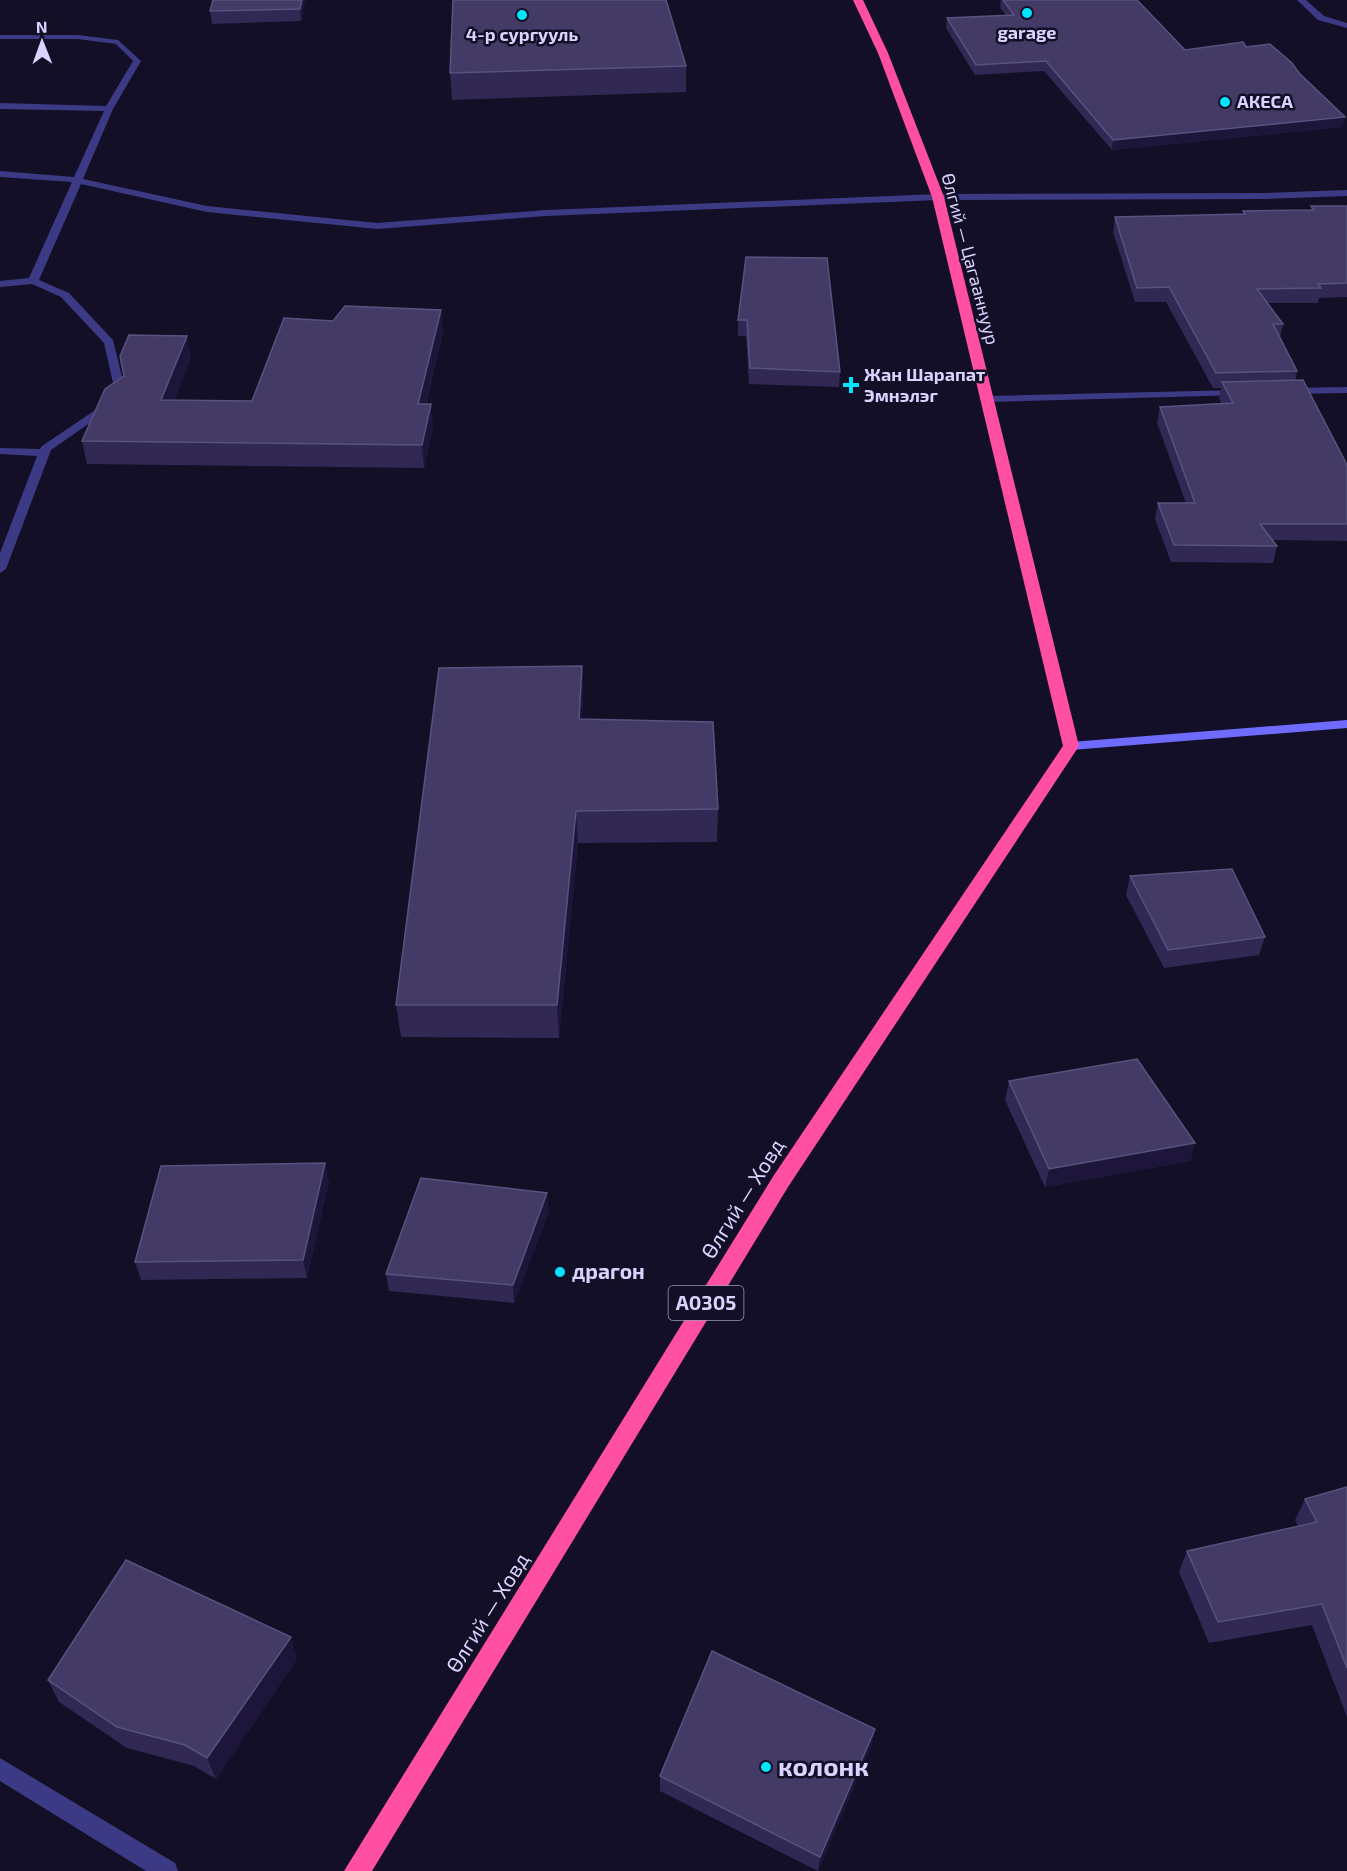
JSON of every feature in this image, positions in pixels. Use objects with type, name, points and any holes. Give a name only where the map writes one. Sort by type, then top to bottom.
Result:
[{"type":"highway","name":"Өлгий — Цагааннуур","points":[[858,0],[884,53],[938,197],[1071,746]]},
{"type":"highway","name":"Өлгий — Ховд","points":[[357,1871],[781,1181],[1071,746]]},
{"type":"main road","points":[[1071,746],[1347,724]]},
{"type":"street","points":[[1300,0],[1321,18],[1347,26]]},
{"type":"street","points":[[0,37],[78,37],[118,42],[137,61],[110,109],[76,180],[33,281]]},
{"type":"street","points":[[0,106],[110,109]]},
{"type":"street","points":[[0,174],[76,180],[207,209],[377,226],[546,213],[938,197],[1265,196],[1347,193]]},
{"type":"street","points":[[0,284],[33,281],[65,296],[110,342],[122,397],[46,448],[0,569]]},
{"type":"street","points":[[1277,392],[1347,390]]},
{"type":"street","points":[[987,399],[1254,392]]},
{"type":"street","points":[[0,451],[45,453]]},
{"type":"street","points":[[0,1769],[167,1871]]},
{"type":"building","points":[[213,0],[302,0],[300,9],[210,11]]},
{"type":"building","points":[[453,0],[666,0],[686,66],[450,73]]},
{"type":"building","points":[[1003,0],[1137,0],[1185,50],[1243,42],[1246,47],[1270,44],[1345,117],[1113,140],[1046,61],[976,65],[947,18],[1014,15]]},
{"type":"building","points":[[1311,206],[1347,206],[1347,283],[1318,284],[1321,288],[1257,289],[1283,324],[1273,324],[1297,371],[1216,373],[1169,287],[1137,288],[1115,217],[1314,210]]},
{"type":"building","points":[[746,257],[827,258],[840,372],[750,368],[747,320],[738,320]]},
{"type":"building","points":[[345,306],[441,310],[418,404],[431,404],[422,445],[82,441],[105,389],[124,376],[120,356],[129,335],[187,336],[161,400],[252,401],[284,318],[333,321]]},
{"type":"building","points":[[1303,380],[1347,465],[1347,524],[1260,524],[1277,546],[1174,545],[1158,503],[1195,503],[1160,407],[1233,403],[1222,382]]},
{"type":"building","points":[[582,666],[579,719],[713,722],[718,809],[576,811],[557,1005],[396,1005],[439,668]]},
{"type":"building","points":[[1232,869],[1265,937],[1168,950],[1130,876]]},
{"type":"building","points":[[1137,1059],[1195,1143],[1049,1169],[1009,1081]]},
{"type":"building","points":[[325,1163],[303,1260],[135,1262],[161,1166]]},
{"type":"building","points":[[421,1178],[547,1193],[513,1285],[386,1274]]},
{"type":"building","points":[[1347,1487],[1347,1668],[1322,1604],[1218,1622],[1187,1551],[1317,1522],[1305,1499]]},
{"type":"building","points":[[126,1560],[291,1637],[207,1758],[185,1745],[117,1727],[48,1680]]},
{"type":"building","name":"колонк","points":[[712,1651],[875,1729],[820,1857],[660,1776]]},
{"type":"place","name":"garage","points":[[1027,13]]},
{"type":"place","name":"4-р сургууль","points":[[522,15]]},
{"type":"place","name":"АКЕСА","points":[[1225,102]]},
{"type":"place","name":"Жан Шарапат Эмнэлэг","points":[[851,385]]},
{"type":"place","name":"драгон","points":[[560,1272]]},
{"type":"place","name":"колонк","points":[[766,1767]]}]
